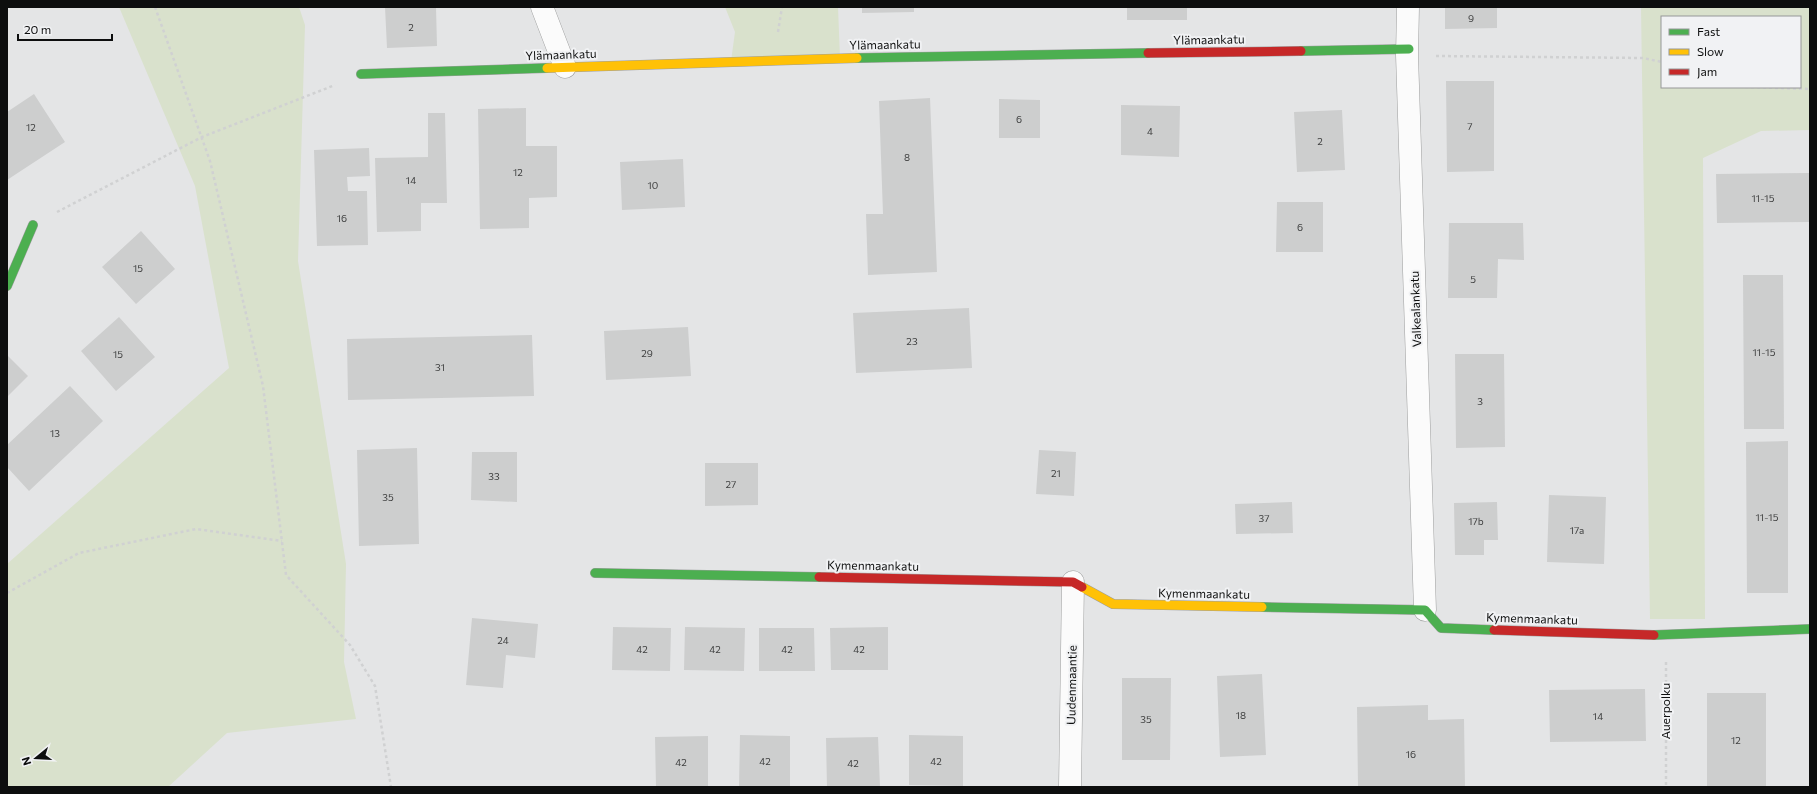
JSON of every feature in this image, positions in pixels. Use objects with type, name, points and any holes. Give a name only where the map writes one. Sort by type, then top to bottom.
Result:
[{"type":"street","points":[[542,7],[565,67]]},
{"type":"street","name":"Valkealankatu","points":[[1408,7],[1408,52],[1425,610]]},
{"type":"street","name":"Ylämaankatu","points":[[361,74],[840,58],[1408,52]]},
{"type":"street","points":[[7,286],[33,225]]},
{"type":"street","name":"Kymenmaankatu","points":[[595,573],[1073,582],[1113,604],[1425,610],[1441,628],[1666,635],[1810,629]]},
{"type":"street","name":"Uudenmaantie","points":[[1070,787],[1073,582]]},
{"type":"path","points":[[155,7],[210,160],[263,386],[286,575],[350,645],[375,686],[391,787]]},
{"type":"path","points":[[1408,52],[1643,58],[1661,62]]},
{"type":"path","points":[[33,225],[202,137],[361,74]]},
{"type":"path","points":[[1778,88],[1810,89]]},
{"type":"path","points":[[7,593],[80,552],[196,529],[282,541]]},
{"type":"path","name":"Auerpolku","points":[[1666,635],[1666,787]]},
{"type":"green space","points":[[119,7],[299,7],[305,25],[298,261],[346,564],[344,662],[356,719],[227,733],[168,787],[7,787],[7,564],[229,368],[195,186]]},
{"type":"green space","points":[[725,7],[838,7],[840,58],[731,61],[735,32]]},
{"type":"green space","points":[[1641,7],[1810,7],[1810,130],[1761,131],[1703,158],[1705,619],[1650,619]]},
{"type":"building","points":[[385,7],[436,7],[437,46],[387,48]]},
{"type":"building","points":[[862,7],[914,7],[914,12],[862,13]]},
{"type":"building","points":[[1127,7],[1187,7],[1187,20],[1127,20]]},
{"type":"building","points":[[1445,7],[1497,7],[1497,28],[1445,29]]},
{"type":"building","points":[[1446,81],[1494,81],[1494,171],[1447,172]]},
{"type":"building","points":[[34,94],[65,142],[7,180],[7,112]]},
{"type":"building","points":[[930,98],[937,272],[868,275],[866,214],[883,214],[879,101]]},
{"type":"building","points":[[999,99],[1040,100],[1040,138],[999,138]]},
{"type":"building","points":[[1121,105],[1180,106],[1179,157],[1121,155]]},
{"type":"building","points":[[526,108],[526,146],[557,146],[557,197],[529,198],[529,228],[480,229],[478,109]]},
{"type":"building","points":[[1342,110],[1345,170],[1297,172],[1294,112]]},
{"type":"building","points":[[428,113],[445,113],[447,203],[421,203],[421,231],[377,232],[375,158],[428,157]]},
{"type":"building","points":[[369,148],[370,176],[347,177],[348,191],[367,191],[368,245],[317,246],[314,150]]},
{"type":"building","points":[[683,159],[685,207],[622,210],[620,162]]},
{"type":"building","points":[[1810,173],[1810,222],[1717,223],[1716,174]]},
{"type":"building","points":[[1277,202],[1323,202],[1323,252],[1276,252]]},
{"type":"building","points":[[1449,223],[1523,223],[1524,260],[1498,259],[1497,298],[1448,298]]},
{"type":"building","points":[[141,231],[175,269],[136,304],[102,267]]},
{"type":"building","points":[[1743,275],[1783,275],[1784,429],[1744,429]]},
{"type":"building","points":[[969,308],[972,368],[856,373],[853,313]]},
{"type":"building","points":[[119,317],[155,357],[116,391],[81,351]]},
{"type":"building","points":[[688,327],[691,376],[606,380],[604,331]]},
{"type":"building","points":[[532,335],[534,396],[348,400],[347,339]]},
{"type":"building","points":[[1455,354],[1504,354],[1505,447],[1456,448]]},
{"type":"building","points":[[7,355],[28,376],[7,397]]},
{"type":"building","points":[[70,386],[103,421],[29,491],[7,467],[7,445]]},
{"type":"building","points":[[1788,441],[1788,593],[1747,593],[1746,442]]},
{"type":"building","points":[[417,448],[419,544],[359,546],[357,450]]},
{"type":"building","points":[[1039,450],[1076,452],[1074,496],[1036,494]]},
{"type":"building","points":[[472,452],[517,452],[517,502],[471,500]]},
{"type":"building","points":[[705,463],[758,463],[758,505],[705,506]]},
{"type":"building","points":[[1549,495],[1606,497],[1604,564],[1547,562]]},
{"type":"building","points":[[1292,502],[1293,533],[1236,534],[1235,504]]},
{"type":"building","points":[[1497,502],[1498,540],[1484,540],[1484,555],[1455,555],[1454,503]]},
{"type":"building","points":[[472,618],[538,624],[535,658],[506,655],[503,688],[466,685]]},
{"type":"building","points":[[613,627],[671,628],[670,671],[612,670]]},
{"type":"building","points":[[685,627],[745,628],[744,671],[684,670]]},
{"type":"building","points":[[888,627],[888,670],[831,670],[830,628]]},
{"type":"building","points":[[759,628],[814,628],[815,671],[759,671]]},
{"type":"building","points":[[1262,674],[1266,755],[1220,757],[1217,676]]},
{"type":"building","points":[[1122,678],[1171,678],[1170,760],[1122,760]]},
{"type":"building","points":[[1645,689],[1646,741],[1550,742],[1549,690]]},
{"type":"building","points":[[1707,693],[1766,693],[1766,787],[1707,787]]},
{"type":"building","points":[[1428,705],[1428,720],[1464,719],[1465,787],[1358,787],[1357,707]]},
{"type":"building","points":[[740,735],[790,736],[790,787],[739,787]]},
{"type":"building","points":[[909,735],[963,736],[963,786],[909,785]]},
{"type":"building","points":[[708,736],[708,787],[656,787],[655,737]]},
{"type":"building","points":[[878,737],[880,787],[827,787],[826,738]]},
{"type":"traffic: fast","points":[[1301,51],[1409,49]]},
{"type":"traffic: fast","points":[[857,58],[1148,53]]},
{"type":"traffic: fast","points":[[361,74],[547,68]]},
{"type":"traffic: fast","points":[[7,286],[33,225]]},
{"type":"traffic: fast","points":[[595,573],[819,577]]},
{"type":"traffic: fast","points":[[1262,607],[1425,610],[1441,628],[1494,630]]},
{"type":"traffic: fast","points":[[1654,635],[1810,629]]},
{"type":"traffic: slow","points":[[547,68],[857,58]]},
{"type":"traffic: slow","points":[[1082,587],[1113,604],[1262,607]]},
{"type":"traffic: jam","points":[[1148,53],[1301,51]]},
{"type":"traffic: jam","points":[[819,577],[1073,582],[1082,587]]},
{"type":"traffic: jam","points":[[1494,630],[1654,635]]}]
